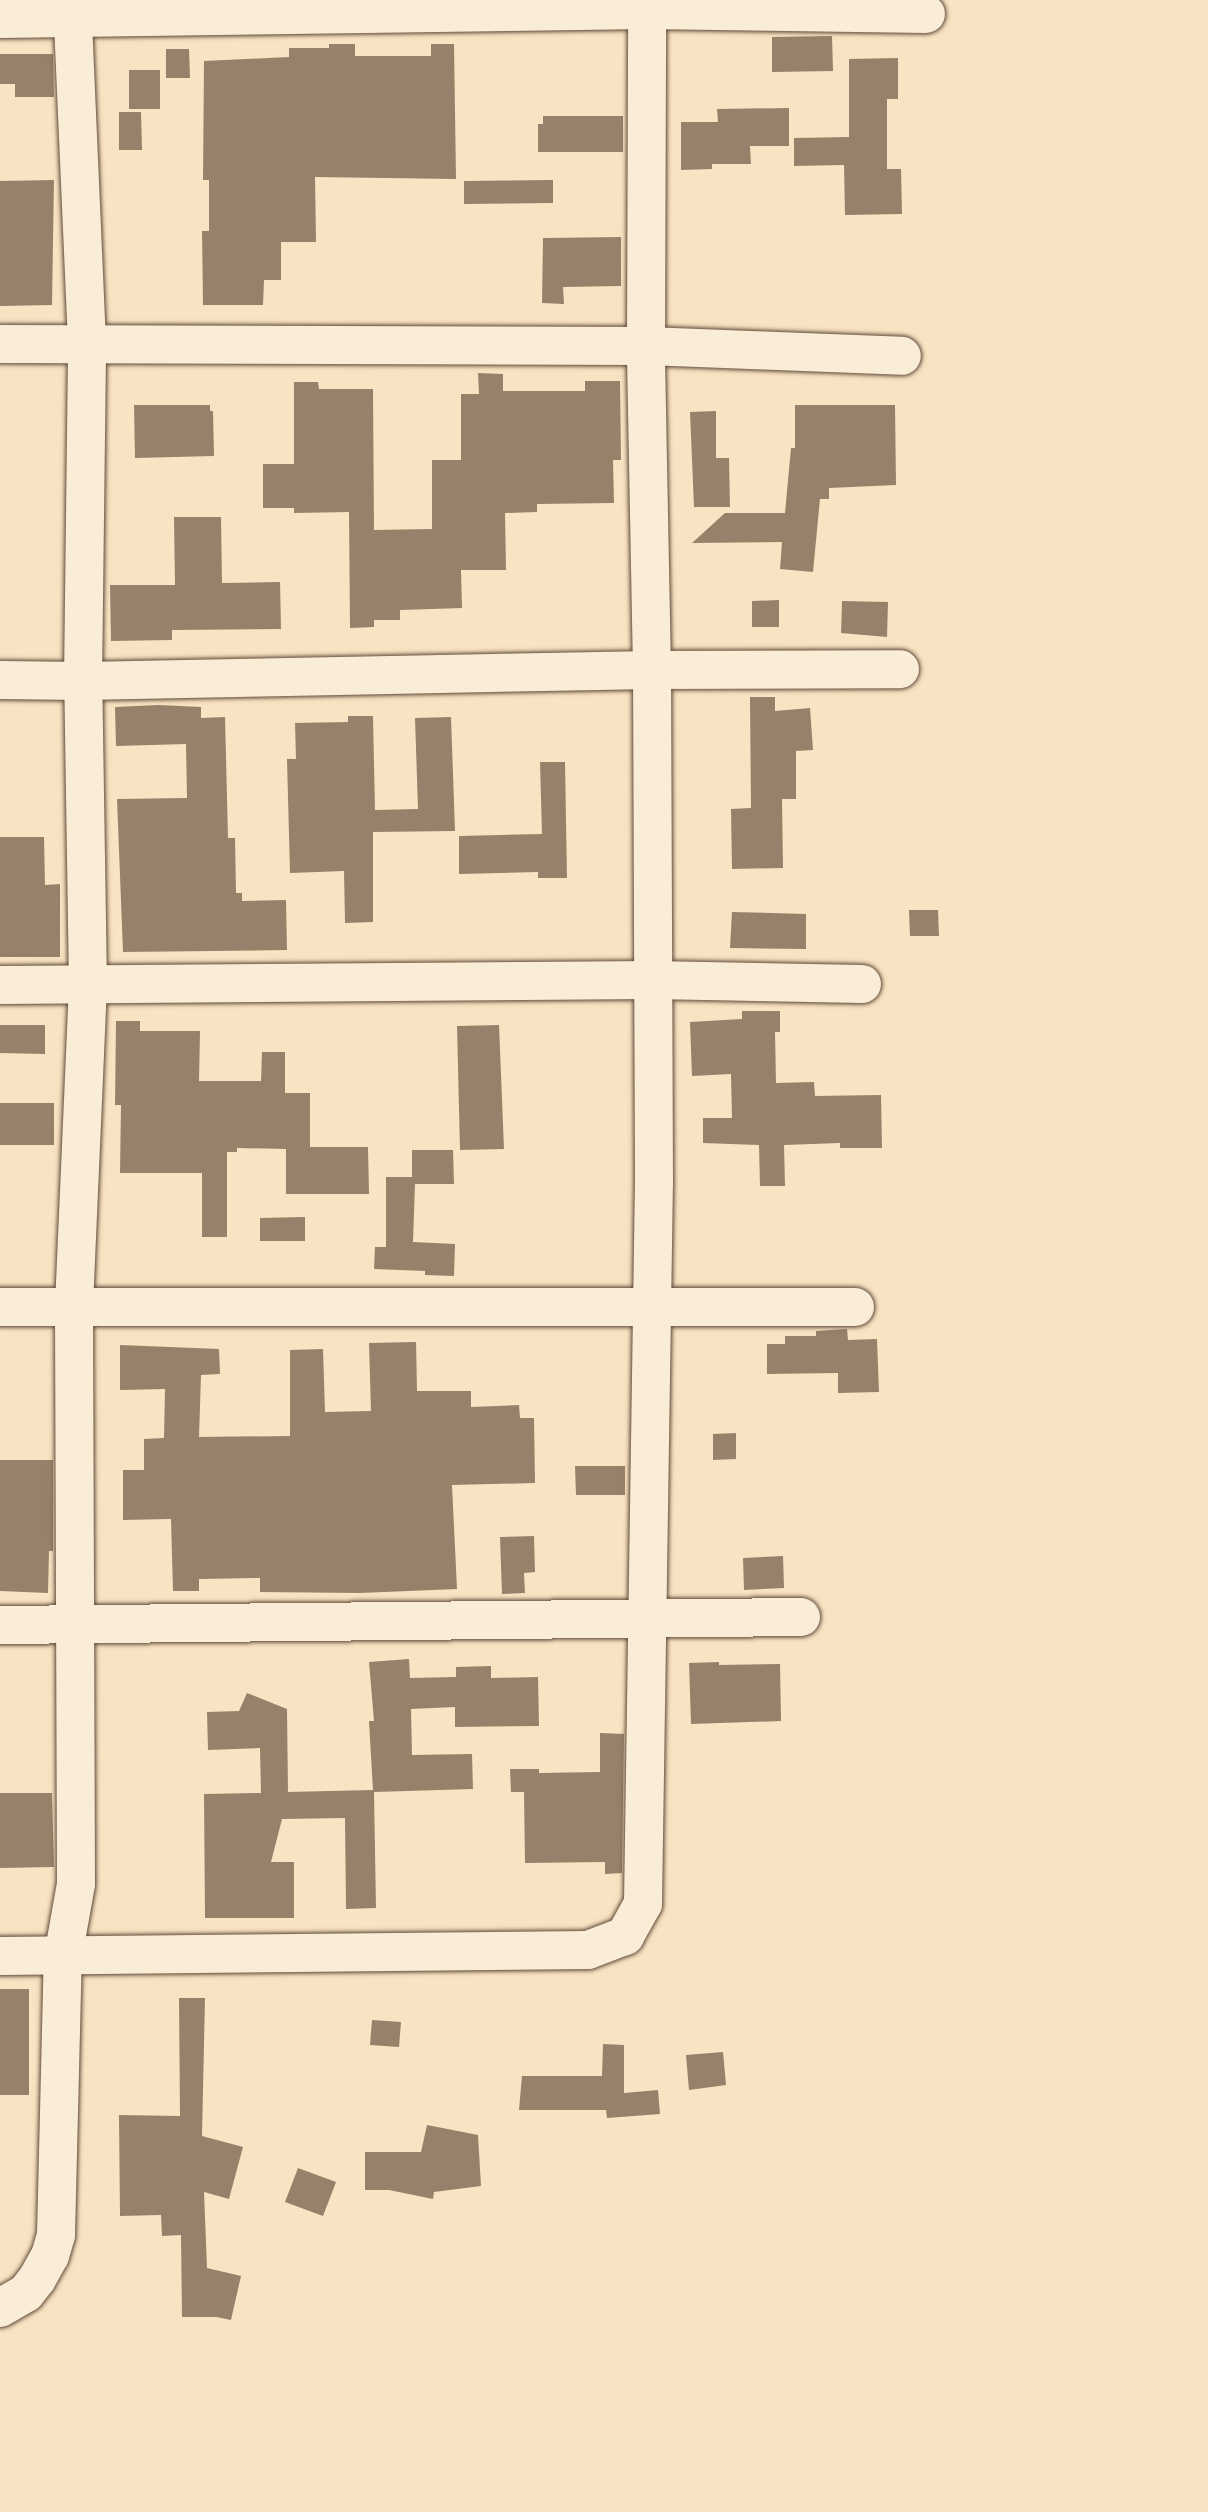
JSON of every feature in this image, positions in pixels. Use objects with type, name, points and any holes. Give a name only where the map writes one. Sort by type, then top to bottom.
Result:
[{"type":"street","points":[[0,19],[647,5],[926,14]]},
{"type":"street","points":[[0,1956],[588,1950],[625,1936],[643,1904],[654,1183],[652,670],[646,346],[647,5]]},
{"type":"street","points":[[0,2308],[26,2293],[37,2279],[50,2256],[56,2235],[63,1957],[76,1884],[74,1306],[88,985],[83,681],[87,343],[73,19]]},
{"type":"street","points":[[0,344],[646,346],[902,356]]},
{"type":"street","points":[[0,680],[900,669]]},
{"type":"street","points":[[0,985],[652,980],[862,984]]},
{"type":"street","points":[[0,1307],[855,1307]]},
{"type":"street","points":[[0,1625],[801,1617]]},
{"type":"building","points":[[832,36],[833,71],[772,72],[772,37]]},
{"type":"building","points":[[329,44],[355,44],[355,56],[431,56],[431,44],[454,44],[456,179],[315,177],[316,242],[281,242],[281,280],[264,280],[263,305],[203,305],[202,231],[209,231],[209,180],[203,180],[204,61],[289,57],[289,48],[329,48]]},
{"type":"building","points":[[166,49],[189,49],[190,78],[166,78]]},
{"type":"building","points":[[0,54],[53,54],[54,97],[15,97],[15,84],[0,84]]},
{"type":"building","points":[[898,58],[898,99],[887,99],[887,169],[901,169],[902,214],[845,215],[844,165],[794,166],[794,138],[849,137],[849,59]]},
{"type":"building","points":[[129,70],[160,70],[160,109],[129,109]]},
{"type":"building","points":[[789,108],[789,146],[750,146],[751,164],[712,164],[712,169],[681,170],[681,122],[718,122],[717,109]]},
{"type":"building","points":[[119,112],[141,112],[142,150],[119,150]]},
{"type":"building","points":[[543,116],[623,116],[623,152],[538,152],[538,124],[543,124]]},
{"type":"building","points":[[54,180],[52,305],[0,306],[0,181]]},
{"type":"building","points":[[553,180],[553,203],[464,204],[464,181]]},
{"type":"building","points":[[621,237],[621,286],[563,287],[564,304],[542,303],[543,238]]},
{"type":"building","points":[[478,373],[503,374],[503,391],[585,391],[585,381],[620,381],[621,460],[613,460],[614,503],[537,504],[537,512],[505,513],[506,570],[461,570],[462,608],[400,610],[400,620],[374,620],[374,627],[350,628],[349,512],[294,513],[294,508],[263,508],[263,464],[294,464],[294,382],[318,382],[319,389],[373,389],[374,530],[432,529],[432,460],[461,460],[461,394],[479,394]]},
{"type":"building","points":[[134,405],[210,405],[210,411],[213,411],[214,456],[135,458]]},
{"type":"building","points":[[795,405],[895,405],[896,485],[829,488],[829,499],[820,499],[813,572],[780,569],[782,542],[692,543],[725,513],[785,513],[791,448],[795,448]]},
{"type":"building","points":[[716,411],[716,458],[729,458],[730,507],[694,507],[690,412]]},
{"type":"building","points":[[174,517],[221,517],[222,583],[280,582],[281,629],[172,630],[172,640],[111,641],[110,585],[175,585]]},
{"type":"building","points":[[779,600],[779,627],[752,627],[752,601]]},
{"type":"building","points":[[842,601],[888,602],[887,637],[841,633]]},
{"type":"building","points":[[750,697],[775,697],[775,711],[810,708],[813,750],[796,751],[796,799],[782,799],[783,868],[732,869],[731,809],[751,808]]},
{"type":"building","points":[[115,707],[201,707],[201,718],[225,717],[228,838],[235,838],[236,893],[242,893],[242,901],[286,900],[287,950],[123,952],[117,799],[187,798],[186,744],[116,746]]},
{"type":"building","points":[[348,716],[373,716],[375,810],[418,809],[415,718],[451,717],[455,831],[373,832],[373,922],[345,923],[344,871],[290,873],[287,759],[296,759],[295,723],[348,722]]},
{"type":"building","points":[[540,762],[565,762],[567,878],[538,878],[538,872],[459,874],[459,836],[542,834]]},
{"type":"building","points":[[0,837],[44,837],[45,885],[60,884],[60,957],[0,957]]},
{"type":"building","points":[[909,910],[938,910],[939,936],[910,936]]},
{"type":"building","points":[[732,912],[806,914],[806,949],[730,948]]},
{"type":"building","points":[[742,1011],[780,1011],[780,1032],[775,1032],[776,1083],[814,1082],[815,1096],[881,1095],[882,1148],[840,1148],[840,1143],[784,1145],[785,1186],[760,1186],[759,1145],[703,1143],[703,1118],[732,1118],[731,1074],[692,1076],[690,1022],[742,1019]]},
{"type":"building","points":[[116,1021],[140,1021],[140,1031],[200,1031],[199,1081],[261,1081],[262,1052],[285,1052],[285,1093],[310,1093],[310,1147],[368,1147],[369,1194],[286,1194],[286,1149],[237,1148],[237,1152],[227,1152],[227,1237],[202,1237],[202,1173],[120,1173],[121,1105],[115,1105]]},
{"type":"building","points":[[0,1025],[45,1025],[45,1054],[0,1053]]},
{"type":"building","points":[[499,1025],[504,1149],[460,1150],[457,1026]]},
{"type":"building","points":[[0,1103],[54,1103],[54,1145],[0,1145]]},
{"type":"building","points":[[412,1150],[453,1150],[454,1184],[415,1184],[413,1242],[455,1244],[454,1276],[425,1275],[425,1271],[374,1269],[375,1247],[386,1247],[386,1177],[412,1177]]},
{"type":"building","points":[[305,1217],[305,1241],[260,1241],[260,1218]]},
{"type":"building","points":[[847,1329],[848,1340],[877,1339],[879,1392],[838,1393],[838,1373],[767,1374],[767,1344],[785,1344],[785,1336],[816,1336],[816,1331]]},
{"type":"building","points":[[416,1342],[417,1391],[471,1391],[471,1407],[519,1405],[520,1418],[534,1418],[535,1483],[452,1485],[457,1589],[360,1593],[260,1592],[260,1578],[199,1579],[199,1591],[173,1591],[171,1519],[123,1520],[123,1470],[144,1470],[144,1439],[164,1438],[165,1389],[120,1390],[120,1345],[219,1349],[220,1374],[201,1375],[199,1437],[290,1436],[290,1350],[323,1349],[325,1412],[371,1411],[369,1343]]},
{"type":"building","points":[[736,1433],[736,1459],[713,1460],[713,1434]]},
{"type":"building","points":[[0,1460],[53,1460],[53,1551],[49,1551],[48,1593],[0,1591]]},
{"type":"building","points":[[575,1466],[625,1466],[625,1495],[576,1495]]},
{"type":"building","points":[[534,1536],[535,1572],[524,1573],[525,1593],[502,1594],[500,1537]]},
{"type":"building","points":[[783,1556],[784,1588],[744,1590],[743,1558]]},
{"type":"building","points":[[409,1659],[410,1678],[456,1677],[456,1667],[491,1666],[491,1678],[538,1677],[539,1726],[455,1727],[455,1707],[411,1709],[412,1755],[472,1754],[473,1789],[374,1792],[376,1908],[346,1909],[345,1818],[282,1819],[271,1862],[294,1862],[294,1918],[205,1918],[204,1794],[261,1793],[260,1748],[208,1750],[207,1712],[239,1711],[247,1693],[287,1709],[288,1792],[373,1790],[369,1721],[374,1721],[369,1662]]},
{"type":"building","points":[[719,1662],[719,1665],[780,1664],[781,1721],[691,1724],[689,1663]]},
{"type":"building","points":[[600,1733],[624,1734],[622,1873],[605,1874],[605,1862],[525,1863],[524,1792],[511,1792],[510,1769],[539,1769],[539,1773],[600,1772]]},
{"type":"building","points":[[0,1793],[52,1793],[54,1867],[0,1868]]},
{"type":"building","points":[[0,1989],[29,1989],[29,2095],[0,2095]]},
{"type":"building","points":[[179,1998],[205,1998],[202,2136],[243,2147],[229,2199],[204,2192],[207,2268],[241,2276],[231,2320],[182,2317],[181,2235],[162,2236],[161,2215],[120,2216],[119,2115],[180,2116]]},
{"type":"building","points":[[372,2020],[401,2022],[399,2047],[370,2045]]},
{"type":"building","points":[[603,2044],[624,2045],[624,2093],[658,2090],[660,2114],[607,2118],[606,2110],[519,2110],[522,2076],[602,2076]]},
{"type":"building","points":[[723,2052],[726,2085],[689,2090],[686,2055]]},
{"type":"building","points":[[427,2125],[478,2135],[481,2186],[434,2192],[433,2199],[389,2190],[365,2190],[365,2152],[421,2152]]},
{"type":"building","points":[[298,2168],[336,2182],[323,2216],[285,2202]]}]
